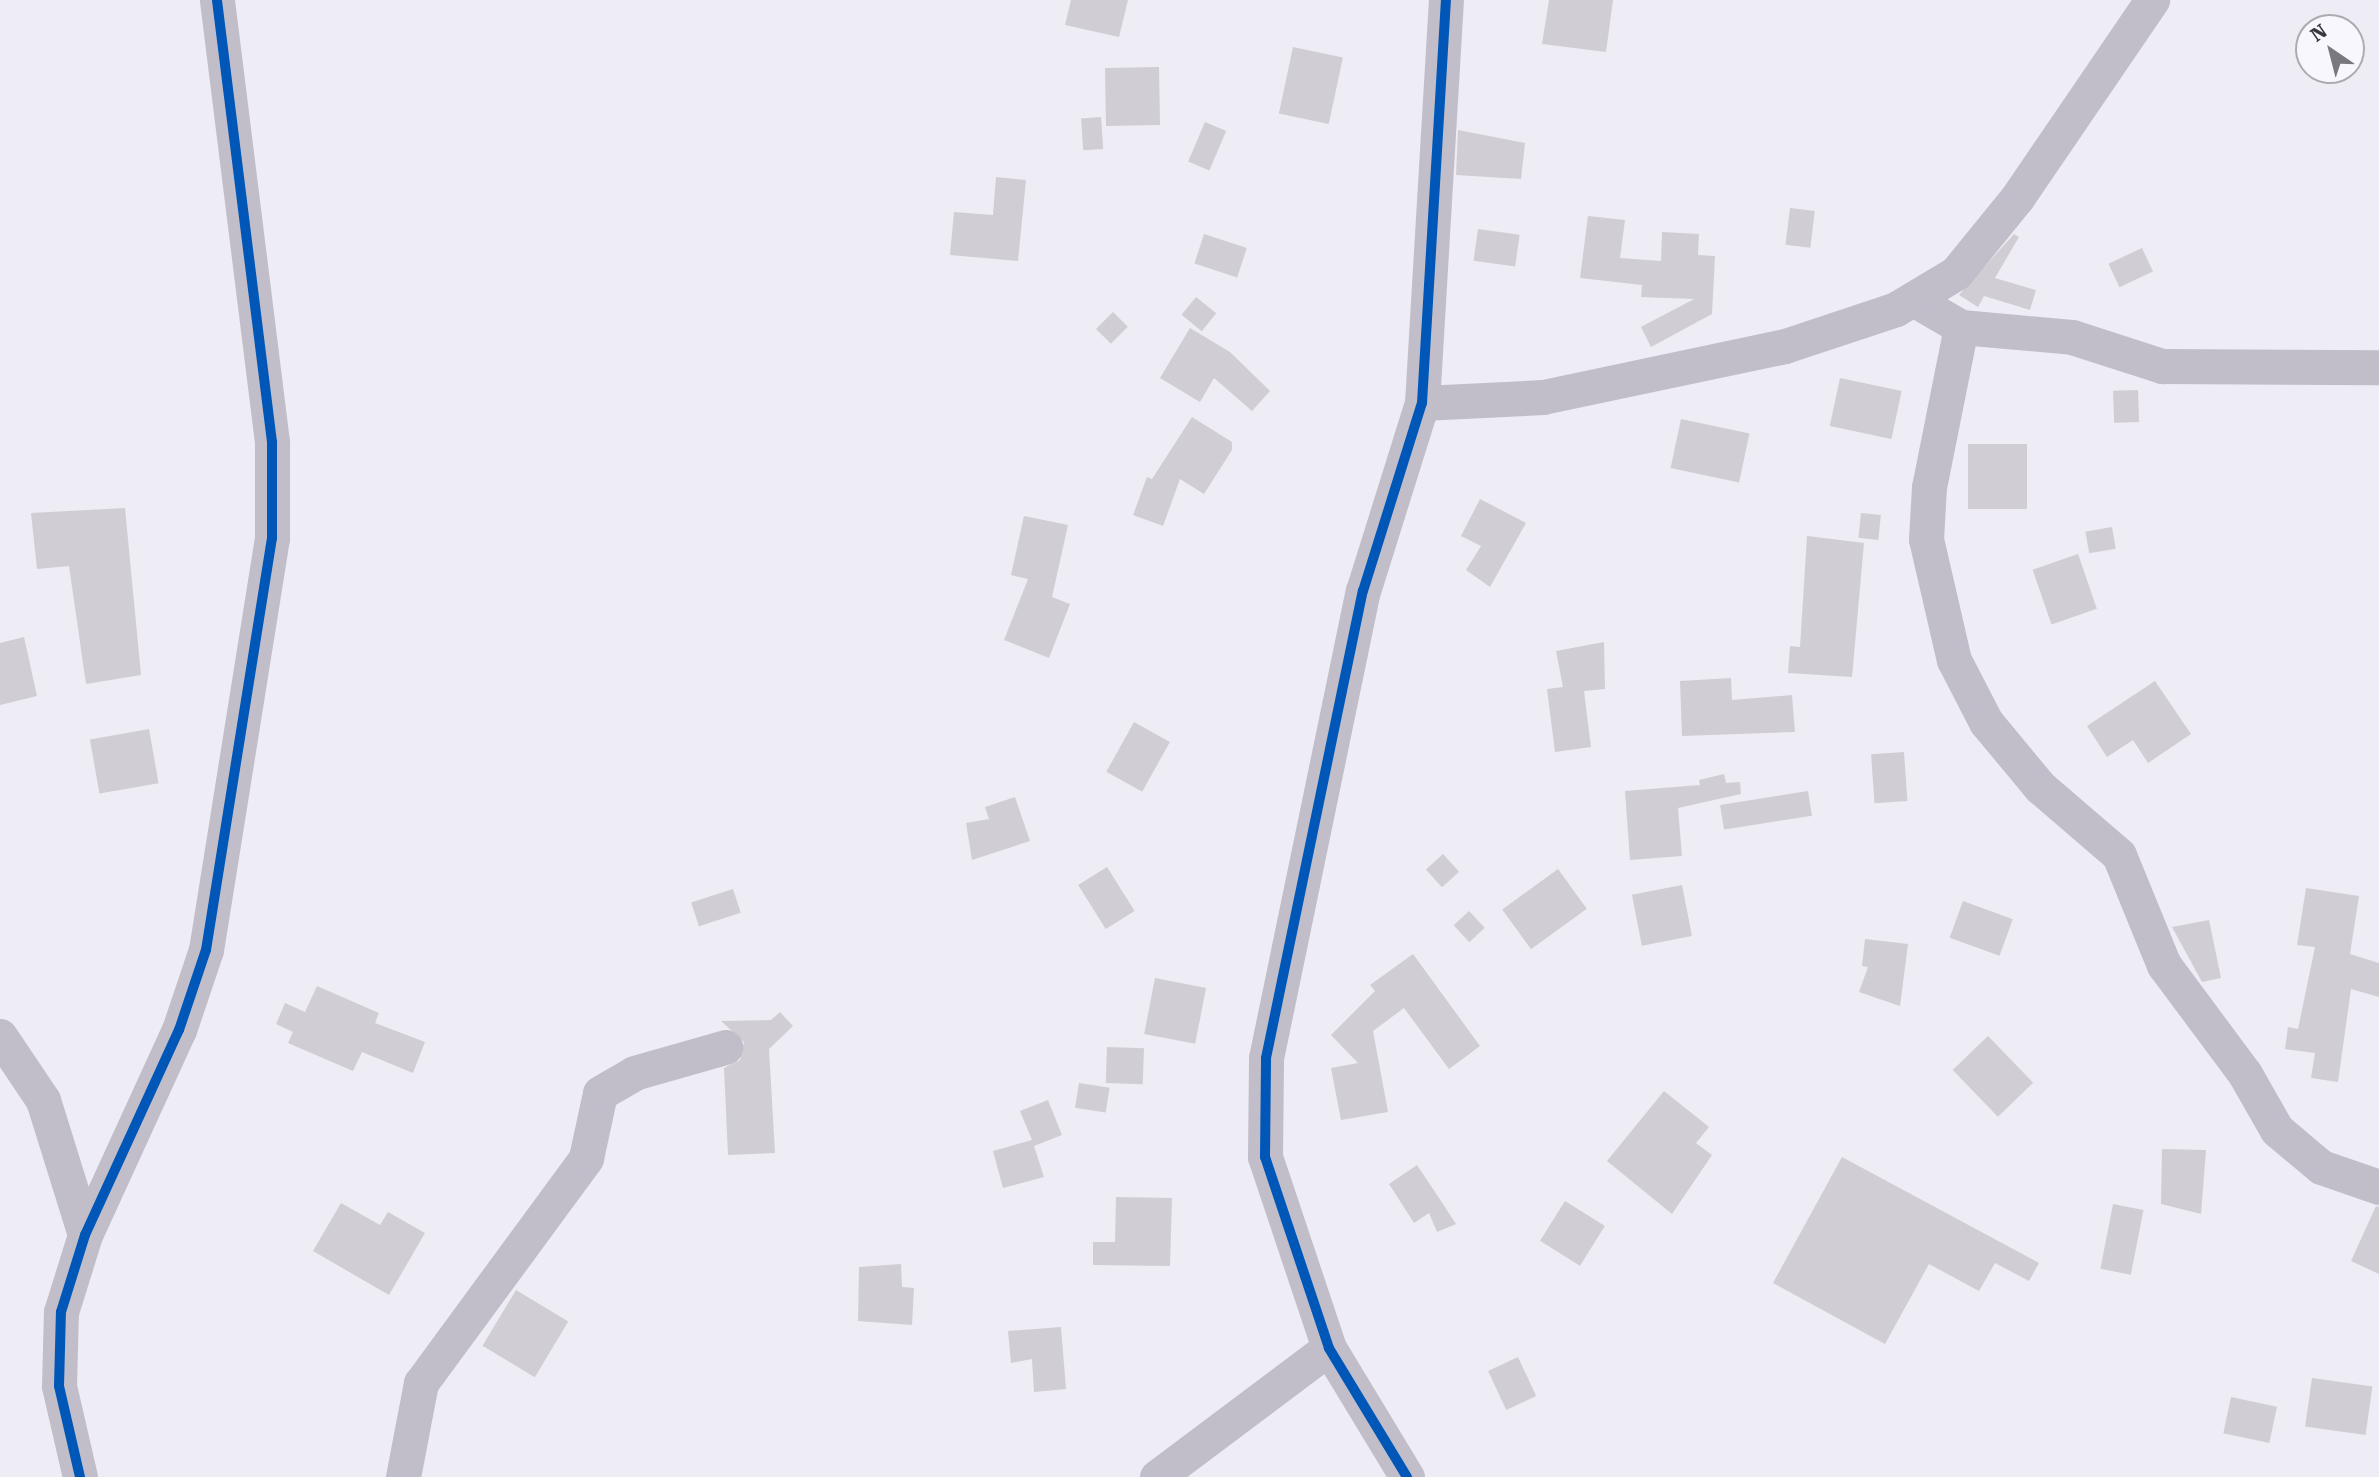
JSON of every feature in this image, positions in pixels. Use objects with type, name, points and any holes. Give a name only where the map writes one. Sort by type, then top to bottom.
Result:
[{"type":"street","points":[[80,1477],[59,1386],[61,1312],[85,1235],[179,1030],[206,950],[272,538],[272,442],[217,0]]},
{"type":"street","points":[[1407,1477],[1329,1348],[1265,1157],[1266,1058],[1363,591],[1422,403],[1446,0]]},
{"type":"street","points":[[1422,403],[1543,397],[1786,346],[1913,299],[1956,273],[2017,198],[2152,0]]},
{"type":"street","points":[[1913,299],[1961,327],[2073,337],[2162,366],[2379,367]]},
{"type":"street","points":[[1961,327],[1929,487],[1926,539],[1954,660],[1986,722],[2040,787],[2119,855],[2164,965],[2245,1074],[2277,1130],[2320,1167],[2379,1187]]},
{"type":"street","points":[[0,1036],[43,1100],[85,1235]]},
{"type":"street","points":[[403,1477],[421,1383],[586,1158],[600,1093],[634,1073],[725,1047]]},
{"type":"street","points":[[1157,1477],[1329,1348]]},
{"type":"building","points":[[1071,0],[1128,0],[1119,37],[1065,25]]},
{"type":"building","points":[[1549,0],[1613,0],[1606,52],[1542,44]]},
{"type":"building","points":[[1293,47],[1343,58],[1329,124],[1279,114]]},
{"type":"building","points":[[1159,67],[1160,125],[1106,126],[1105,68]]},
{"type":"building","points":[[1101,117],[1103,149],[1083,150],[1081,118]]},
{"type":"building","points":[[1205,122],[1226,131],[1209,171],[1188,162]]},
{"type":"building","points":[[1458,130],[1525,143],[1521,179],[1456,175]]},
{"type":"building","points":[[996,177],[1026,180],[1018,261],[950,255],[954,212],[993,215]]},
{"type":"building","points":[[1790,208],[1815,211],[1810,248],[1785,245]]},
{"type":"building","points":[[1588,216],[1625,220],[1620,258],[1661,261],[1662,232],[1699,234],[1698,255],[1715,256],[1712,314],[1651,347],[1641,327],[1694,299],[1641,297],[1642,285],[1580,278]]},
{"type":"building","points":[[1478,229],[1520,235],[1515,267],[1474,261]]},
{"type":"building","points":[[1204,234],[1247,248],[1237,277],[1194,263]]},
{"type":"building","points":[[2014,234],[2019,237],[1995,278],[2036,290],[2030,310],[1984,296],[1978,307],[1959,295]]},
{"type":"building","points":[[2142,248],[2153,272],[2119,287],[2108,264]]},
{"type":"building","points":[[1196,297],[1216,313],[1202,331],[1182,315]]},
{"type":"building","points":[[1113,312],[1128,327],[1111,344],[1096,329]]},
{"type":"building","points":[[1190,328],[1230,352],[1270,391],[1252,411],[1214,378],[1200,402],[1160,378]]},
{"type":"building","points":[[1840,378],[1902,391],[1891,439],[1830,426]]},
{"type":"building","points":[[2138,390],[2139,422],[2114,423],[2113,391]]},
{"type":"building","points":[[1192,417],[1232,442],[1232,450],[1204,494],[1180,479],[1163,526],[1133,515],[1147,477],[1152,479]]},
{"type":"building","points":[[1681,419],[1749,434],[1739,482],[1671,468]]},
{"type":"building","points":[[1968,444],[2027,444],[2027,509],[1968,509]]},
{"type":"building","points":[[1480,499],[1526,523],[1490,587],[1466,570],[1481,546],[1461,536]]},
{"type":"building","points":[[125,508],[141,675],[86,684],[69,566],[37,569],[31,513]]},
{"type":"building","points":[[1861,513],[1881,515],[1878,540],[1858,538]]},
{"type":"building","points":[[1024,516],[1068,525],[1052,597],[1070,604],[1049,658],[1004,640],[1028,579],[1011,575]]},
{"type":"building","points":[[2112,527],[2116,549],[2089,553],[2085,532]]},
{"type":"building","points":[[1807,536],[1864,543],[1852,677],[1788,673],[1790,646],[1800,647]]},
{"type":"building","points":[[2078,554],[2097,609],[2051,624],[2033,570]]},
{"type":"building","points":[[24,637],[37,696],[0,705],[0,643]]},
{"type":"building","points":[[1604,642],[1605,689],[1584,691],[1591,747],[1555,752],[1547,689],[1563,687],[1556,651]]},
{"type":"building","points":[[1731,678],[1732,700],[1792,695],[1795,732],[1682,736],[1680,681]]},
{"type":"building","points":[[2155,681],[2191,734],[2148,763],[2133,740],[2107,757],[2087,726]]},
{"type":"building","points":[[1134,722],[1170,742],[1142,792],[1106,772]]},
{"type":"building","points":[[149,729],[159,783],[99,794],[90,739]]},
{"type":"building","points":[[1904,752],[1907,801],[1874,803],[1871,754]]},
{"type":"building","points":[[1724,774],[1726,783],[1740,782],[1741,794],[1678,808],[1682,856],[1630,860],[1625,791],[1700,785],[1699,780]]},
{"type":"building","points":[[1808,791],[1812,816],[1724,830],[1720,805]]},
{"type":"building","points":[[1015,797],[1030,841],[972,860],[966,823],[989,819],[985,807]]},
{"type":"building","points":[[1443,854],[1459,872],[1442,887],[1426,869]]},
{"type":"building","points":[[1107,867],[1135,911],[1106,929],[1078,885]]},
{"type":"building","points":[[1558,869],[1587,909],[1531,949],[1502,910]]},
{"type":"building","points":[[1682,885],[1692,936],[1642,946],[1632,895]]},
{"type":"building","points":[[2306,888],[2359,896],[2350,954],[2379,963],[2379,997],[2351,989],[2338,1082],[2311,1078],[2315,1053],[2285,1049],[2288,1027],[2298,1029],[2315,947],[2297,945]]},
{"type":"building","points":[[733,889],[741,913],[699,926],[691,903]]},
{"type":"building","points":[[1963,901],[2013,919],[1999,956],[1950,938]]},
{"type":"building","points":[[1469,911],[1485,928],[1469,942],[1454,925]]},
{"type":"building","points":[[2209,920],[2221,978],[2202,982],[2172,927]]},
{"type":"building","points":[[1865,939],[1908,944],[1900,1006],[1859,992],[1868,967],[1862,966]]},
{"type":"building","points":[[1413,954],[1480,1046],[1449,1069],[1404,1008],[1373,1031],[1388,1112],[1341,1120],[1331,1068],[1358,1063],[1331,1035],[1375,991],[1370,985]]},
{"type":"building","points":[[1155,978],[1206,988],[1195,1044],[1144,1034]]},
{"type":"building","points":[[317,986],[379,1013],[375,1023],[425,1042],[413,1073],[362,1052],[353,1071],[288,1043],[293,1032],[276,1024],[285,1003],[305,1012]]},
{"type":"building","points":[[780,1012],[793,1026],[769,1049],[775,1153],[728,1155],[724,1068],[740,1060],[744,1042],[721,1021],[771,1020]]},
{"type":"building","points":[[1988,1036],[2033,1083],[1998,1117],[1953,1070]]},
{"type":"building","points":[[1107,1047],[1144,1048],[1143,1084],[1106,1083]]},
{"type":"building","points":[[1079,1083],[1110,1088],[1106,1113],[1075,1108]]},
{"type":"building","points":[[1664,1091],[1709,1127],[1696,1143],[1712,1155],[1672,1214],[1607,1161]]},
{"type":"building","points":[[1048,1100],[1062,1135],[1034,1146],[1044,1177],[1003,1188],[993,1151],[1032,1140],[1020,1111]]},
{"type":"building","points":[[2162,1149],[2206,1150],[2201,1214],[2161,1204]]},
{"type":"building","points":[[1842,1157],[2039,1263],[2029,1281],[1995,1263],[1979,1291],[1929,1264],[1885,1344],[1773,1283]]},
{"type":"building","points":[[1417,1165],[1456,1224],[1437,1232],[1429,1213],[1414,1223],[1389,1184]]},
{"type":"building","points":[[1116,1197],[1172,1198],[1170,1266],[1093,1265],[1093,1242],[1115,1242]]},
{"type":"building","points":[[1565,1201],[1605,1226],[1580,1266],[1540,1241]]},
{"type":"building","points":[[341,1203],[380,1225],[388,1212],[425,1233],[389,1295],[313,1251]]},
{"type":"building","points":[[2113,1204],[2143,1210],[2131,1275],[2100,1269]]},
{"type":"building","points":[[2376,1206],[2379,1207],[2379,1274],[2351,1261]]},
{"type":"building","points":[[901,1264],[902,1287],[914,1288],[912,1325],[858,1321],[859,1267]]},
{"type":"building","points":[[516,1290],[568,1321],[535,1377],[483,1346]]},
{"type":"building","points":[[1061,1327],[1066,1389],[1034,1392],[1032,1359],[1011,1363],[1008,1331]]},
{"type":"building","points":[[1518,1357],[1536,1396],[1506,1410],[1488,1371]]},
{"type":"building","points":[[2312,1378],[2372,1386],[2366,1435],[2305,1427]]},
{"type":"building","points":[[2231,1397],[2277,1407],[2269,1443],[2223,1433]]},
{"type":"cycle path","points":[[80,1477],[59,1386],[61,1312],[85,1235],[179,1030],[206,950],[272,538],[272,442],[217,0]]},
{"type":"cycle path","points":[[1407,1477],[1329,1348],[1265,1157],[1266,1058],[1363,591],[1422,403],[1446,0]]}]
